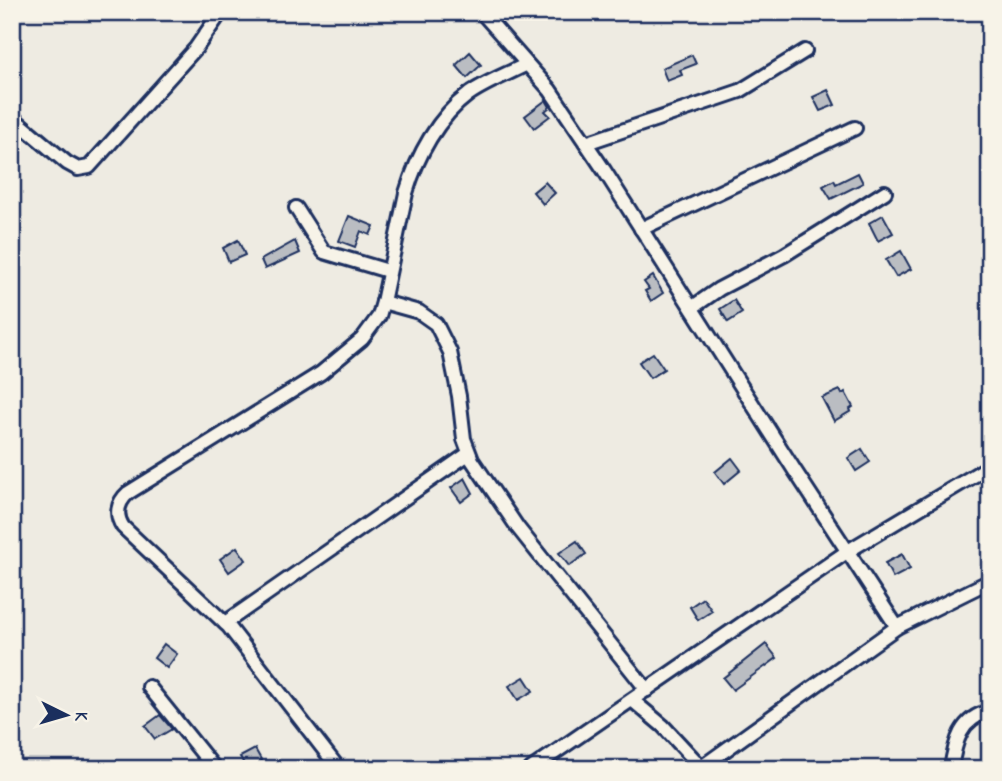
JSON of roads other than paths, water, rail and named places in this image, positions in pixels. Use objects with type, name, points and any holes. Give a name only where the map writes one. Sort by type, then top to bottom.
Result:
[{"type":"street","points":[[12,117],[67,163],[78,169],[89,167],[196,48],[222,12]]},
{"type":"street","points":[[485,16],[550,90],[586,143],[897,627]]},
{"type":"street","points":[[586,143],[740,91],[805,51]]},
{"type":"street","points":[[339,769],[225,623],[123,527],[118,514],[121,500],[227,429],[321,373],[362,339],[379,316],[411,177],[424,149],[447,114],[471,92],[527,64]]},
{"type":"street","points":[[641,229],[855,128]]},
{"type":"street","points":[[693,307],[719,289],[784,255],[885,192]]},
{"type":"street","points":[[296,208],[324,252],[388,271]]},
{"type":"street","points":[[383,302],[419,312],[436,324],[450,352],[468,454],[518,528],[647,690]]},
{"type":"street","points":[[225,623],[468,454]]},
{"type":"street","points":[[531,769],[848,551],[990,466]]},
{"type":"street","points":[[632,700],[663,726],[701,768],[897,627],[990,581]]},
{"type":"street","points":[[149,687],[215,769]]},
{"type":"street","points":[[951,769],[954,745],[959,732],[973,718],[990,711]]}]
